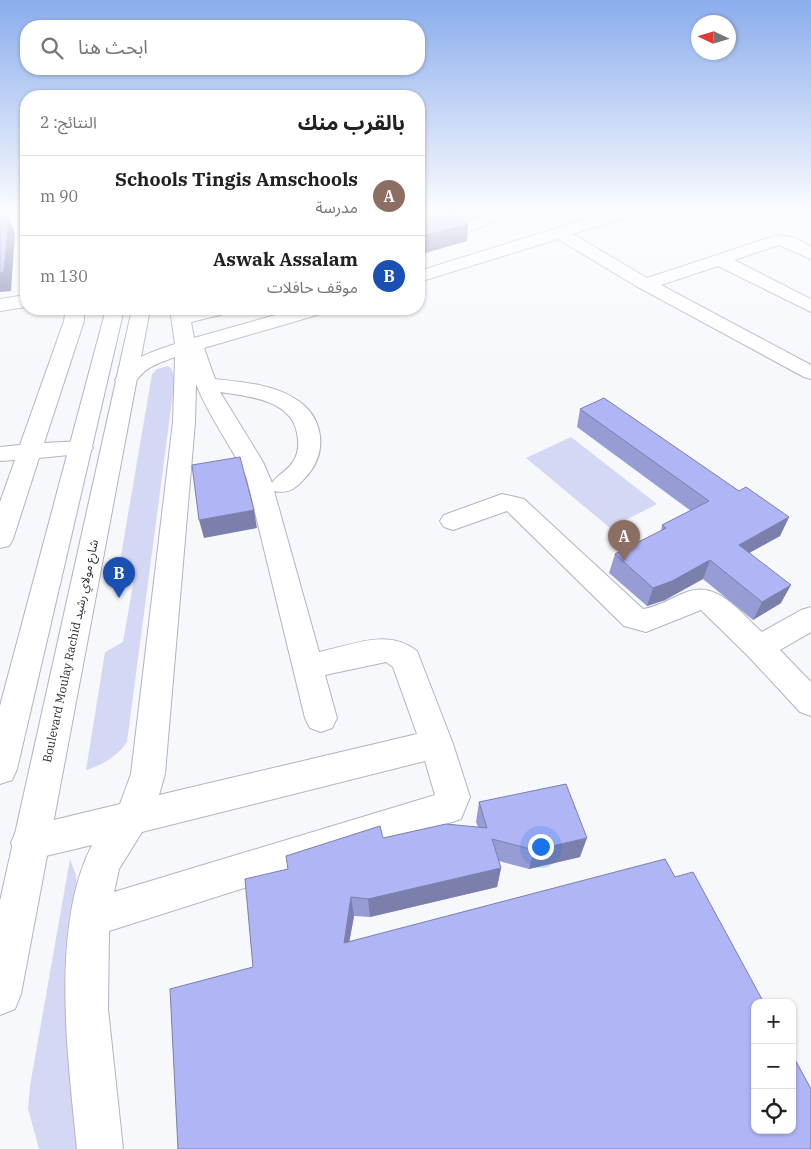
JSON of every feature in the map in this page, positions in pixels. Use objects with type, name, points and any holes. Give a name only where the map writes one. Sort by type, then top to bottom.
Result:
[{"type":"street","points":[[425,271],[452,264]]},
{"type":"street","points":[[612,264],[646,284],[808,367]]},
{"type":"street","points":[[646,284],[709,264]]},
{"type":"street","points":[[727,264],[811,306]]},
{"type":"street","points":[[0,305],[20,302]]},
{"type":"street","points":[[0,539],[74,322],[75,315]]},
{"type":"street","points":[[0,770],[8,705],[81,448],[114,315]]},
{"type":"street","points":[[100,1149],[93,1094],[89,1019],[90,918],[100,869],[114,842],[130,821],[144,790],[149,767],[201,396],[179,315]]},
{"type":"street","points":[[126,380],[138,368],[151,360],[189,346],[292,315]]},
{"type":"street","points":[[139,318],[143,337],[155,343],[189,346]]},
{"type":"street","name":"Boulevard Moulay Rachid شارع مولاي رشيد","points":[[0,994],[29,843],[139,318]]},
{"type":"street","points":[[201,396],[264,393],[288,404],[305,420],[310,432],[310,446],[306,461],[296,475],[283,476]]},
{"type":"street","points":[[201,396],[251,462],[259,479],[321,718]]},
{"type":"street","points":[[0,454],[81,448]]},
{"type":"street","points":[[454,521],[502,502],[515,505],[634,618],[646,621],[698,599],[710,601],[759,648],[811,703]]},
{"type":"street","points":[[759,648],[811,618]]},
{"type":"street","points":[[90,918],[449,807],[453,797],[437,744],[406,660],[402,655],[386,650],[308,667]]},
{"type":"street","points":[[29,843],[130,821],[437,744]]},
{"type":"shaded area","points":[[168,366],[171,368],[175,378],[127,742],[109,760],[86,770],[105,652],[123,642],[134,579],[118,573],[152,374],[157,369]]},
{"type":"shaded area","points":[[571,437],[657,504],[610,528],[526,458]]},
{"type":"shaded area","points":[[70,859],[76,875],[78,904],[79,1149],[39,1149],[28,1109],[30,1086]]},
{"type":"building","points":[[0,264],[5,264],[4,272],[0,273]]},
{"type":"building","points":[[604,398],[739,491],[746,487],[789,517],[739,545],[791,585],[762,602],[710,560],[672,581],[653,588],[615,554],[666,528],[662,525],[709,501],[580,409]]},
{"type":"building","points":[[240,457],[254,510],[199,520],[192,465]]},
{"type":"building","points":[[566,784],[587,838],[534,850],[492,839],[501,868],[368,899],[351,897],[344,943],[665,859],[675,877],[693,872],[762,999],[751,999],[751,1134],[796,1134],[796,1061],[811,1089],[811,1149],[178,1149],[170,989],[253,967],[245,879],[288,869],[286,856],[380,826],[383,838],[446,824],[487,828],[479,802]]},
{"type":"place","name":"Schools Tingis Amschools","points":[[624,561]]},
{"type":"place","name":"Aswak Assalam","points":[[119,598]]}]
